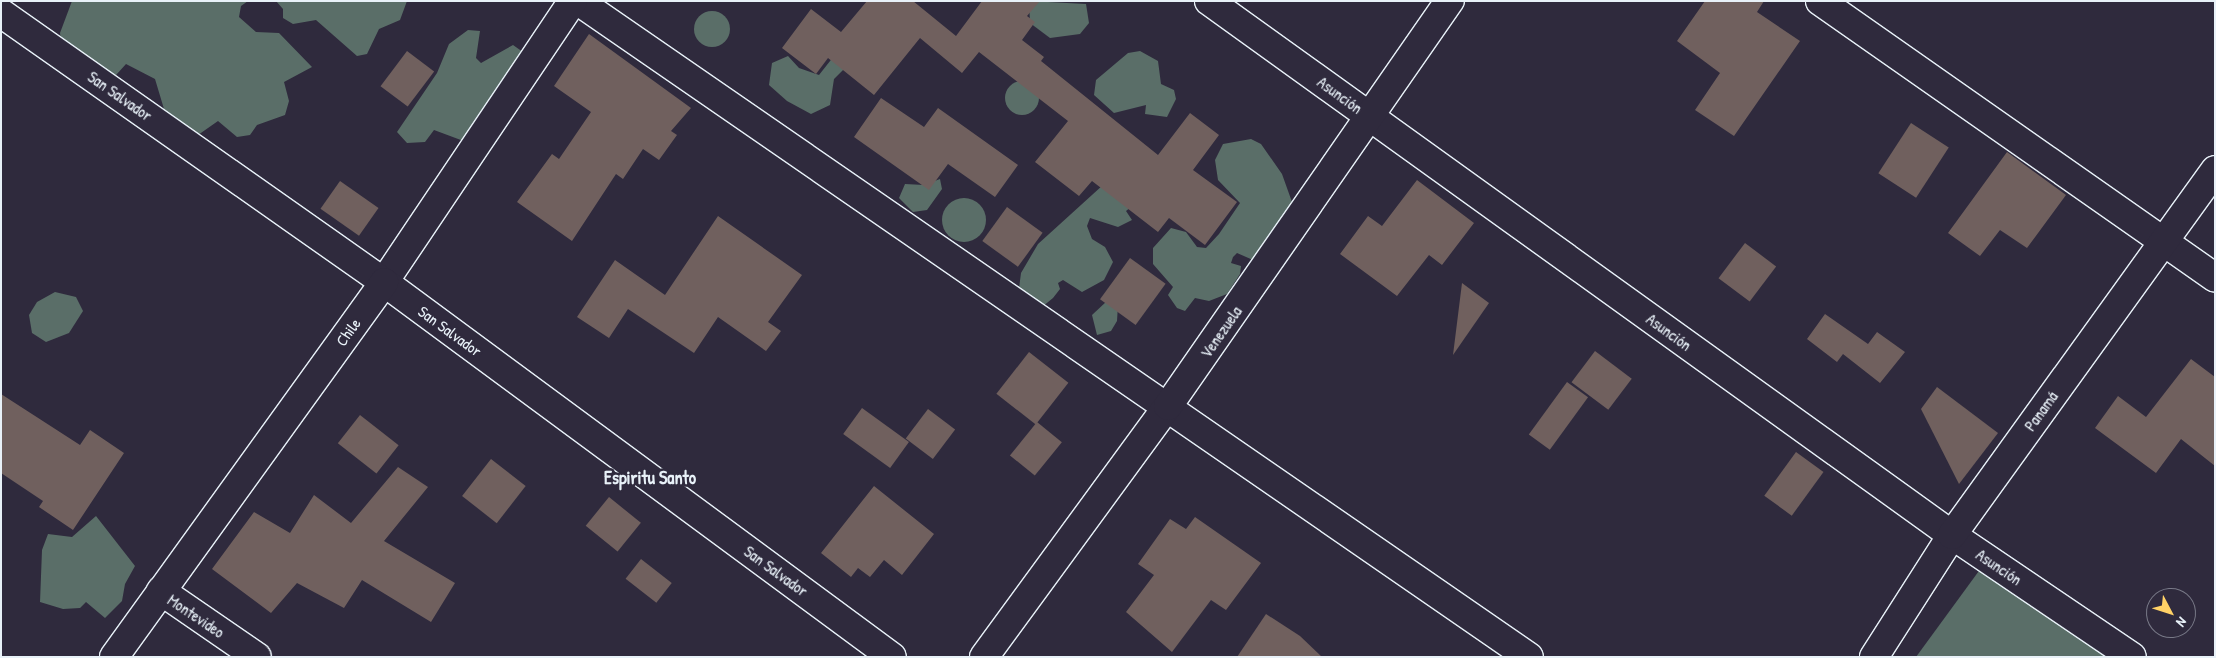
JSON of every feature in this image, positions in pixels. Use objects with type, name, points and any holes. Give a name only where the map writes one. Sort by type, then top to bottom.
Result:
[{"type":"street","name":"Chile","points":[[114,657],[384,282],[573,1]]},
{"type":"street","points":[[578,1],[1168,406],[1529,657]]},
{"type":"street","name":"Asunción","points":[[1209,1],[1952,535],[2132,657]]},
{"type":"street","name":"Venezuela","points":[[984,657],[1168,406],[1372,118],[1450,1]]},
{"type":"street","points":[[1820,1],[2215,278]]},
{"type":"street","name":"San Salvador","points":[[1,13],[384,282],[892,657]]},
{"type":"street","name":"Panamá","points":[[1874,657],[1952,535],[2215,170]]},
{"type":"street","name":"Montevideo","points":[[161,592],[257,657]]},
{"type":"green space","points":[[72,1],[248,1],[241,6],[239,17],[256,32],[279,33],[312,67],[284,82],[289,101],[285,115],[257,125],[250,135],[237,137],[218,121],[198,135],[164,109],[155,79],[126,64],[107,85],[62,47],[60,33]]},
{"type":"green space","points":[[276,1],[407,1],[400,20],[379,29],[367,54],[357,56],[316,20],[293,24],[283,18],[283,9]]},
{"type":"green space","points":[[1029,1],[1086,4],[1089,23],[1080,34],[1050,38],[1030,23]]},
{"type":"green space","points":[[712,11],[719,12],[725,16],[729,22],[729,36],[725,42],[719,46],[712,47],[705,46],[699,42],[695,36],[694,29],[695,22],[699,16],[705,12]]},
{"type":"green space","points":[[468,30],[480,31],[476,58],[481,63],[513,45],[530,57],[506,125],[495,142],[485,149],[434,130],[425,142],[407,143],[397,132],[437,73],[449,44]]},
{"type":"green space","points":[[1140,51],[1158,61],[1161,84],[1174,90],[1176,99],[1167,117],[1145,114],[1146,105],[1114,113],[1094,95],[1096,80],[1128,53]]},
{"type":"green space","points":[[788,56],[799,68],[819,75],[834,56],[846,67],[834,79],[830,105],[811,114],[787,101],[769,85],[772,63]]},
{"type":"green space","points":[[1022,81],[1034,86],[1039,98],[1034,110],[1022,115],[1010,110],[1005,98],[1010,86]]},
{"type":"green space","points":[[1251,139],[1261,144],[1282,174],[1292,202],[1253,260],[1237,253],[1233,257],[1231,263],[1241,266],[1240,274],[1227,294],[1209,301],[1195,298],[1185,311],[1177,308],[1168,295],[1173,287],[1153,264],[1153,248],[1171,228],[1186,232],[1197,247],[1206,248],[1219,234],[1240,203],[1218,180],[1215,160],[1223,144]]},
{"type":"green space","points":[[940,179],[942,189],[927,210],[913,212],[899,198],[905,184],[924,185]]},
{"type":"green space","points":[[1103,185],[1131,207],[1126,211],[1132,220],[1118,227],[1090,218],[1087,226],[1092,239],[1105,247],[1113,262],[1104,280],[1082,292],[1063,280],[1058,283],[1060,289],[1053,298],[1042,307],[1018,296],[1021,273],[1038,244]]},
{"type":"green space","points":[[960,198],[968,198],[980,204],[986,220],[980,236],[968,242],[960,242],[948,236],[942,224],[942,216],[948,204]]},
{"type":"green space","points":[[55,292],[76,297],[83,311],[69,333],[46,342],[32,333],[29,315],[37,302]]},
{"type":"green space","points":[[1107,301],[1118,305],[1117,321],[1111,331],[1097,335],[1092,315]]},
{"type":"green space","points":[[96,516],[135,566],[125,584],[122,601],[105,618],[86,602],[80,608],[63,609],[40,602],[42,550],[48,534],[72,537]]},
{"type":"green space","points":[[1984,564],[2114,657],[1916,657]]},
{"type":"building","points":[[867,1],[913,1],[956,36],[982,1],[1040,1],[1027,16],[1035,22],[1022,40],[1044,57],[1041,61],[1158,155],[1190,113],[1219,135],[1193,170],[1237,202],[1205,245],[1169,218],[1158,232],[1092,181],[1079,196],[1035,162],[1068,121],[979,52],[962,73],[920,38],[874,95],[828,58],[816,74],[782,48],[811,9],[841,32]]},
{"type":"building","points":[[1705,1],[1764,1],[1757,12],[1800,41],[1734,136],[1695,110],[1720,73],[1677,41]]},
{"type":"building","points":[[589,34],[691,108],[671,131],[677,135],[659,160],[643,149],[623,179],[616,174],[572,241],[517,202],[552,154],[559,159],[591,112],[554,86]]},
{"type":"building","points":[[407,51],[434,71],[408,107],[381,86]]},
{"type":"building","points":[[881,98],[924,127],[938,108],[1018,165],[995,197],[948,164],[929,190],[854,137]]},
{"type":"building","points":[[1911,123],[1949,148],[1916,198],[1878,173]]},
{"type":"building","points":[[2007,152],[2066,195],[2027,248],[2000,230],[1980,256],[1948,233]]},
{"type":"building","points":[[1417,180],[1474,223],[1442,265],[1429,255],[1397,296],[1340,254],[1368,216],[1382,226]]},
{"type":"building","points":[[340,181],[379,208],[359,236],[320,209]]},
{"type":"building","points":[[1007,207],[1043,233],[1018,267],[982,241]]},
{"type":"building","points":[[718,216],[802,275],[768,322],[781,331],[766,351],[718,317],[694,353],[628,309],[609,338],[577,317],[615,260],[665,295]]},
{"type":"building","points":[[1745,243],[1776,266],[1750,302],[1719,278]]},
{"type":"building","points":[[1130,258],[1166,284],[1136,325],[1100,299]]},
{"type":"building","points":[[1462,283],[1489,303],[1453,355]]},
{"type":"building","points":[[1825,314],[1868,344],[1877,332],[1905,352],[1880,383],[1843,354],[1837,362],[1807,339]]},
{"type":"building","points":[[1595,351],[1632,379],[1608,410],[1572,382]]},
{"type":"building","points":[[1029,352],[1068,383],[1036,425],[996,394]]},
{"type":"building","points":[[2191,359],[2215,377],[2215,466],[2181,439],[2156,473],[2095,428],[2118,396],[2146,417]]},
{"type":"building","points":[[1567,382],[1588,397],[1550,450],[1529,435]]},
{"type":"building","points":[[1937,387],[1998,433],[1959,484],[1921,409]]},
{"type":"building","points":[[1,394],[80,445],[90,430],[124,453],[73,530],[39,507],[43,501],[1,473]]},
{"type":"building","points":[[862,408],[909,442],[890,468],[843,434]]},
{"type":"building","points":[[928,409],[955,429],[933,459],[906,439]]},
{"type":"building","points":[[360,415],[399,445],[376,474],[338,443]]},
{"type":"building","points":[[1037,422],[1062,442],[1035,476],[1010,455]]},
{"type":"building","points":[[1796,452],[1824,472],[1792,516],[1764,496]]},
{"type":"building","points":[[491,459],[526,486],[497,523],[462,496]]},
{"type":"building","points":[[398,467],[428,487],[384,541],[455,583],[431,622],[362,580],[344,608],[297,583],[271,613],[212,569],[254,512],[290,533],[314,495],[351,523]]},
{"type":"building","points":[[874,486],[934,534],[902,575],[884,560],[870,577],[858,568],[851,577],[821,553]]},
{"type":"building","points":[[609,497],[641,523],[618,552],[586,526]]},
{"type":"building","points":[[1195,517],[1261,563],[1226,610],[1211,600],[1172,652],[1126,612],[1154,575],[1138,564],[1170,519],[1186,529]]},
{"type":"building","points":[[641,559],[672,583],[656,603],[626,579]]},
{"type":"building","points":[[1266,614],[1300,636],[1322,657],[1237,657]]},
{"type":"district","name":"Espiritu Santo","points":[[650,478]]}]
